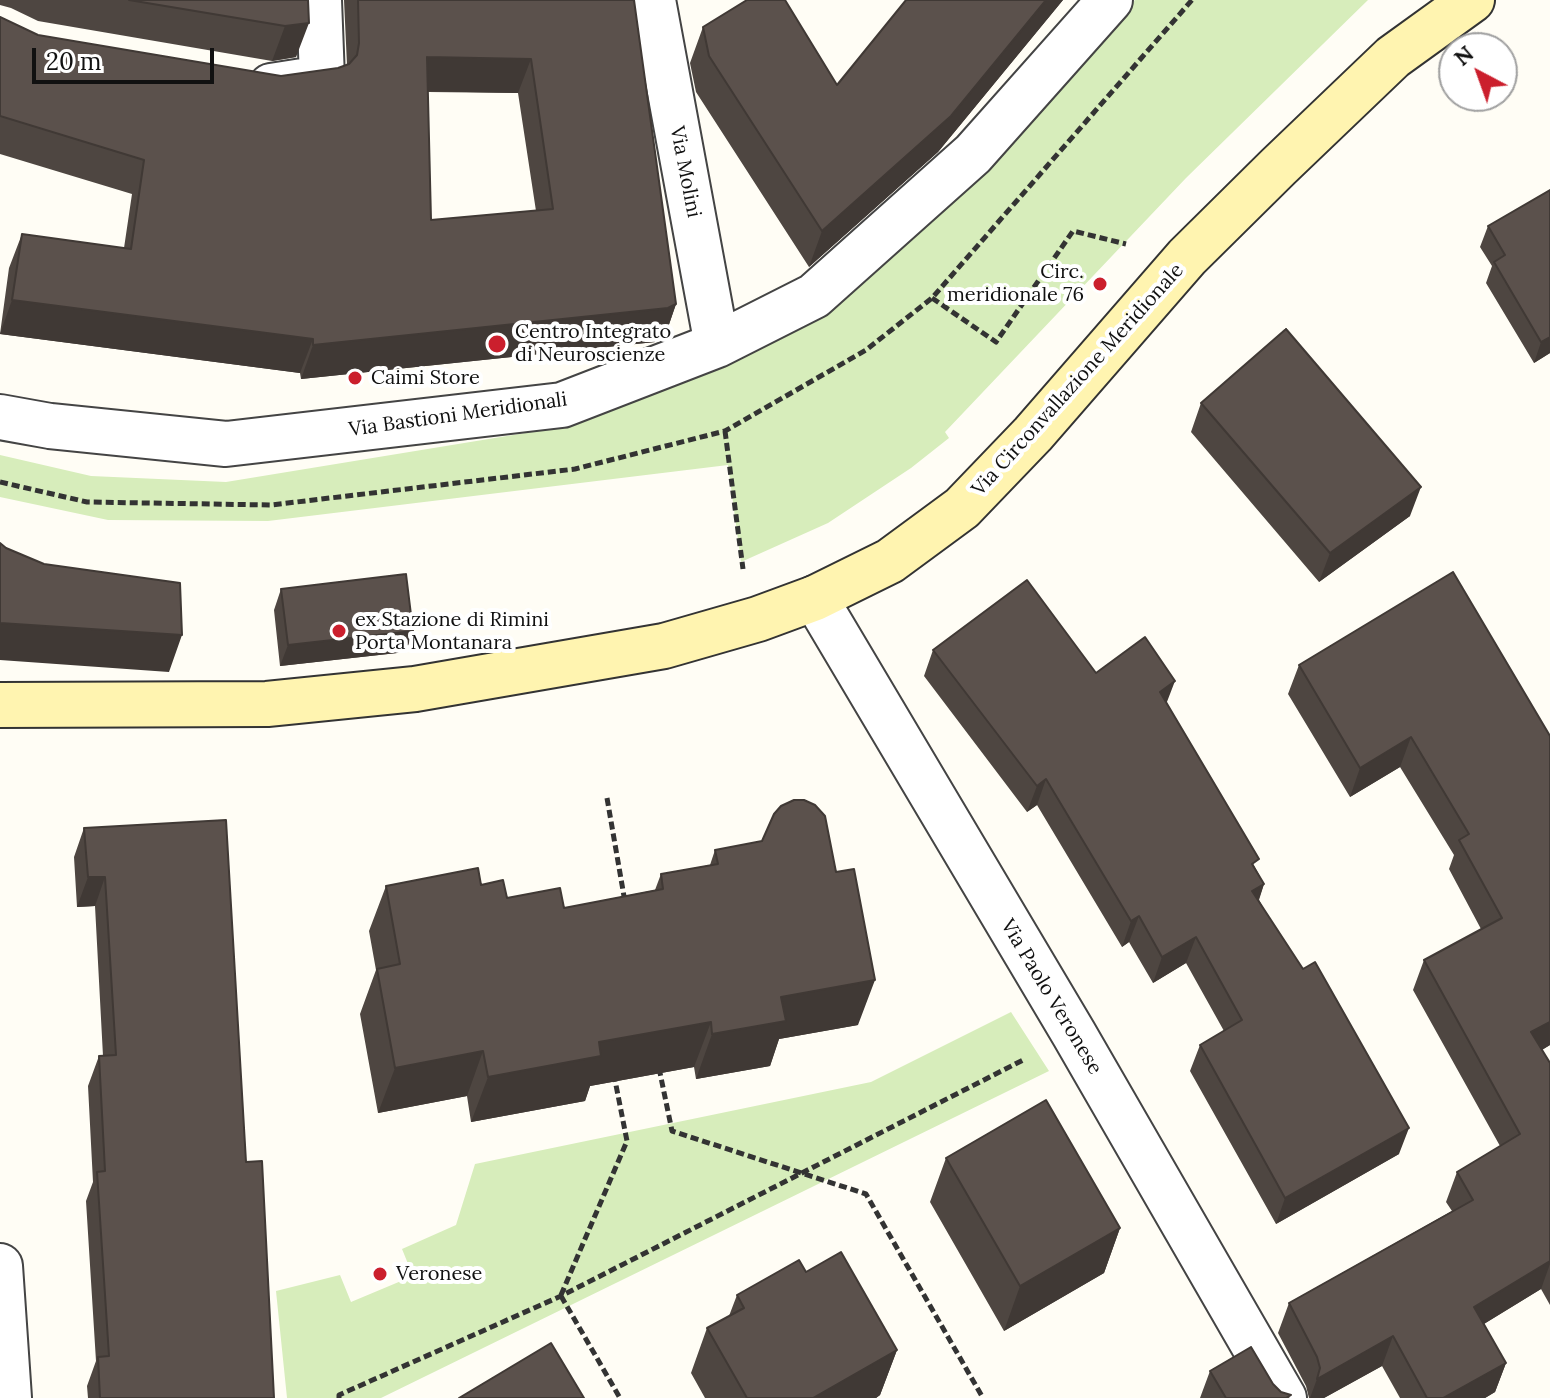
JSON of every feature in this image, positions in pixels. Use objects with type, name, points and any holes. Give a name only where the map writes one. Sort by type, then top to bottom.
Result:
[{"type":"street","points":[[226,78],[272,86],[322,78],[319,0]]},
{"type":"street","name":"Via Molini","points":[[653,0],[717,345]]},
{"type":"street","name":"Via Bastioni Meridionali","points":[[0,417],[50,426],[226,444],[562,405],[717,345],[814,296],[973,154],[1110,0]]},
{"type":"street","name":"Via Circonvallazione Meridionale","points":[[0,706],[267,704],[415,689],[664,646],[758,619],[815,598],[890,561],[962,508],[1033,434],[1187,257],[1393,57],[1472,0]]},
{"type":"street","name":"Via Paolo Veronese","points":[[815,598],[1074,1034],[1284,1398]]},
{"type":"street","points":[[0,1266],[9,1398]]},
{"type":"path","points":[[932,298],[996,342],[1073,231],[1135,246]]},
{"type":"path","points":[[725,431],[741,562]]},
{"type":"path","points":[[607,798],[625,904]]},
{"type":"path","points":[[339,1398],[339,1395],[561,1296],[1074,1034]]},
{"type":"path","points":[[656,1053],[672,1131],[866,1194],[983,1398]]},
{"type":"path","points":[[561,1296],[627,1141],[614,1073]]},
{"type":"path","points":[[561,1296],[620,1398]]},
{"type":"green space","points":[[1135,0],[1368,0],[1186,178],[945,432],[949,438],[911,468],[828,523],[741,562],[728,465],[268,521],[108,520],[0,497],[0,455],[91,476],[226,482],[568,426],[821,313],[988,165]]},
{"type":"green space","points":[[1011,1012],[1049,1071],[381,1398],[287,1398],[276,1291],[340,1275],[351,1302],[413,1276],[402,1249],[456,1225],[475,1164],[871,1082]]},
{"type":"building","points":[[129,0],[308,0],[309,23],[285,26]]},
{"type":"building","points":[[358,0],[634,0],[676,304],[668,308],[313,345],[313,339],[12,300],[22,234],[131,249],[144,160],[0,116],[0,17],[38,35],[281,76],[349,64],[357,55]],"holes":[[[427,57],[531,59],[553,209],[431,220]]]},
{"type":"building","points":[[747,0],[785,0],[837,85],[906,0],[1046,0],[951,116],[822,231],[709,56],[703,27]]},
{"type":"building","points":[[1550,190],[1550,337],[1541,342],[1494,262],[1505,255],[1488,226]]},
{"type":"building","points":[[1286,329],[1421,487],[1330,553],[1201,403]]},
{"type":"building","points":[[0,543],[44,564],[180,583],[182,635],[0,623]]},
{"type":"building","points":[[1453,572],[1550,736],[1550,1022],[1531,1032],[1550,1063],[1550,1261],[1474,1307],[1506,1363],[1443,1398],[1427,1398],[1393,1336],[1317,1379],[1320,1368],[1317,1357],[1289,1303],[1473,1200],[1457,1172],[1520,1134],[1424,960],[1502,918],[1459,840],[1469,834],[1411,737],[1360,768],[1299,665]]},
{"type":"building","points":[[406,574],[413,631],[288,645],[281,589]]},
{"type":"building","points":[[1027,580],[1096,673],[1145,637],[1175,681],[1160,692],[1259,859],[1252,864],[1264,884],[1252,891],[1303,969],[1315,962],[1409,1128],[1285,1198],[1200,1045],[1242,1020],[1196,937],[1162,957],[1139,916],[1131,921],[1046,779],[1037,786],[933,650]]},
{"type":"building","points":[[794,800],[815,805],[825,816],[836,872],[854,869],[875,980],[781,997],[786,1021],[712,1034],[711,1022],[599,1042],[601,1056],[488,1077],[483,1051],[395,1068],[377,969],[400,964],[386,886],[478,868],[481,885],[503,880],[507,898],[560,888],[564,908],[663,889],[661,874],[718,864],[715,850],[762,841],[774,814],[781,806]]},
{"type":"building","points":[[226,820],[246,1162],[262,1161],[274,1398],[100,1398],[98,1357],[109,1356],[97,1172],[105,1171],[99,1056],[116,1055],[105,877],[88,877],[84,828]]},
{"type":"building","points":[[1046,1100],[1120,1228],[1020,1286],[946,1158]]},
{"type":"building","points":[[841,1252],[897,1350],[813,1398],[747,1398],[707,1328],[744,1308],[737,1295],[799,1260],[806,1272]]},
{"type":"building","points":[[551,1343],[584,1398],[459,1398]]},
{"type":"building","points":[[1251,1347],[1273,1384],[1281,1392],[1291,1395],[1286,1398],[1226,1398],[1210,1371]]},
{"type":"place","name":"Circ. meridionale 76","points":[[1100,284]]},
{"type":"place","name":"Centro Integrato di Neuroscienze","points":[[497,344]]},
{"type":"place","name":"Caimi Store","points":[[355,378]]},
{"type":"place","name":"ex Stazione di Rimini Porta Montanara","points":[[339,631]]},
{"type":"place","name":"Veronese","points":[[380,1274]]}]
